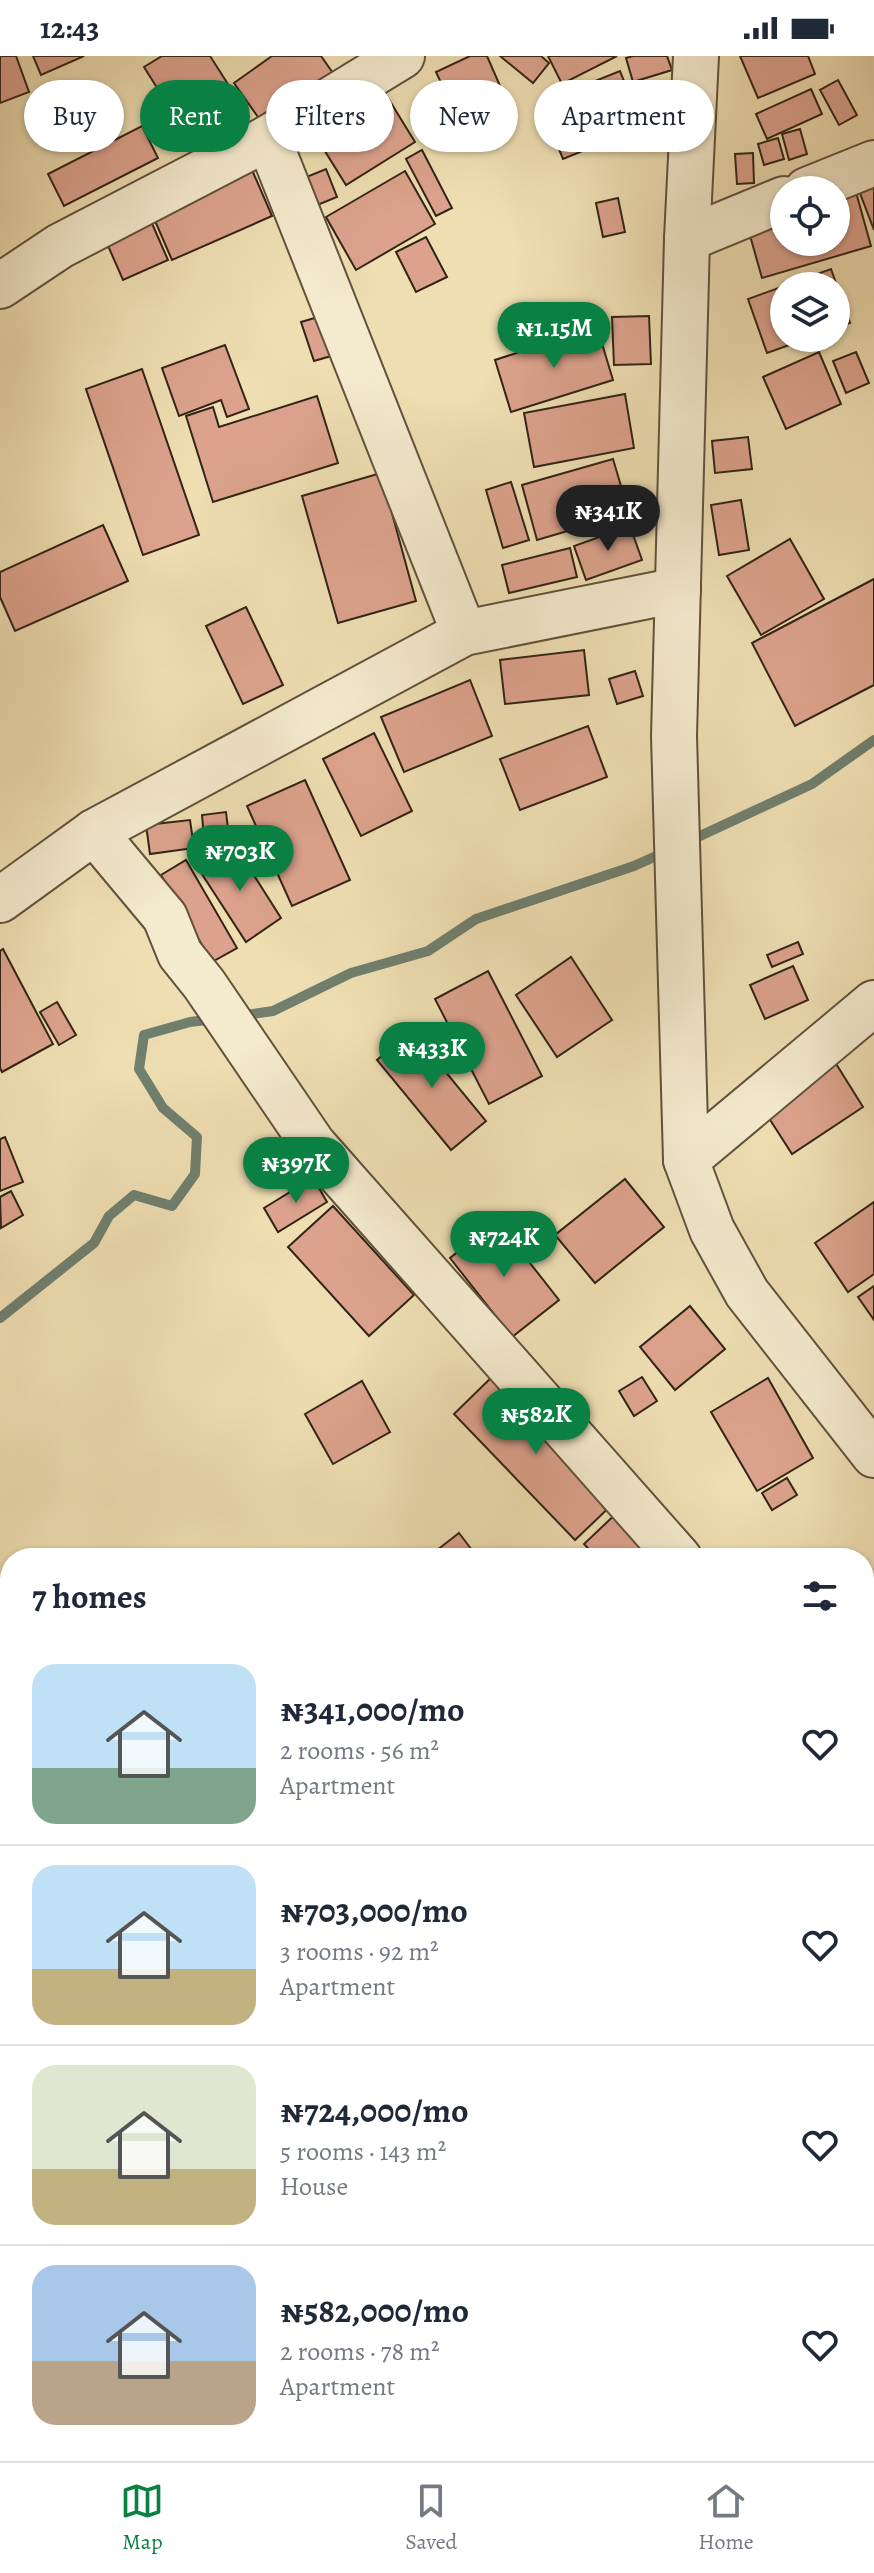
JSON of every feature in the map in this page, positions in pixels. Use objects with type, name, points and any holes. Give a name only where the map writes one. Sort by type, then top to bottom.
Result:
[{"type":"street","points":[[363,80],[402,56]]},
{"type":"street","points":[[696,56],[687,239],[674,736],[686,1160],[712,1230],[747,1293],[874,1455]]},
{"type":"street","points":[[0,286],[60,246],[266,139]]},
{"type":"street","points":[[274,152],[464,633]]},
{"type":"street","points":[[842,176],[874,163]]},
{"type":"street","points":[[687,239],[770,205]]},
{"type":"street","points":[[0,900],[94,832],[464,633],[678,590]]},
{"type":"street","points":[[94,832],[165,917],[180,954],[204,984],[313,1144],[670,1548]]},
{"type":"street","points":[[686,1160],[874,1003]]},
{"type":"building","points":[[0,56],[16,56],[25,80],[24,94],[0,103]]},
{"type":"building","points":[[33,56],[84,56],[41,75]]},
{"type":"building","points":[[162,56],[210,56],[225,80],[152,80],[144,67]]},
{"type":"building","points":[[272,56],[321,56],[335,76],[330,80],[266,80],[265,127],[250,106],[250,80],[238,80]]},
{"type":"building","points":[[470,56],[487,56],[497,80],[440,80],[436,72]]},
{"type":"building","points":[[500,56],[541,56],[549,63],[533,83]]},
{"type":"building","points":[[548,56],[617,56],[570,80],[560,80]]},
{"type":"building","points":[[667,56],[672,70],[632,80],[626,58]]},
{"type":"building","points":[[740,56],[808,56],[815,74],[758,98]]},
{"type":"building","points":[[620,71],[624,80],[598,80]]},
{"type":"building","points":[[838,80],[857,115],[839,125],[820,90]]},
{"type":"building","points":[[811,89],[822,114],[767,139],[756,114]]},
{"type":"building","points":[[394,108],[410,134],[410,145],[346,185],[326,152],[394,152]]},
{"type":"building","points":[[140,127],[140,152],[155,152],[158,158],[64,206],[48,174],[91,152],[124,152],[124,135]]},
{"type":"building","points":[[800,129],[807,154],[789,160],[782,134]]},
{"type":"building","points":[[778,138],[784,159],[764,165],[758,144]]},
{"type":"building","points":[[423,152],[452,208],[436,216],[406,159]]},
{"type":"building","points":[[560,152],[580,152],[563,159]]},
{"type":"building","points":[[753,153],[754,183],[737,184],[735,154]]},
{"type":"building","points":[[249,163],[272,216],[172,260],[149,207]]},
{"type":"building","points":[[326,169],[337,197],[315,206],[304,178]]},
{"type":"building","points":[[405,171],[435,224],[356,270],[326,217]]},
{"type":"building","points":[[874,182],[874,230],[858,188]]},
{"type":"building","points":[[854,185],[871,246],[850,252],[850,186]]},
{"type":"building","points":[[618,198],[625,232],[603,237],[596,203]]},
{"type":"building","points":[[147,212],[168,260],[123,280],[102,232]]},
{"type":"building","points":[[770,216],[770,256],[837,256],[782,272],[770,272],[770,276],[762,278],[749,232]]},
{"type":"building","points":[[426,237],[447,277],[416,292],[396,252]]},
{"type":"building","points":[[770,291],[770,352],[767,353],[748,299]]},
{"type":"building","points":[[325,315],[338,354],[314,361],[301,322]]},
{"type":"building","points":[[649,316],[651,364],[614,365],[612,317]]},
{"type":"building","points":[[597,327],[613,380],[511,412],[495,360]]},
{"type":"building","points":[[225,345],[249,409],[227,417],[221,400],[179,416],[162,368]]},
{"type":"building","points":[[819,352],[841,404],[786,429],[763,377]]},
{"type":"building","points":[[856,352],[869,383],[846,393],[833,361]]},
{"type":"building","points":[[142,369],[199,535],[143,555],[86,389]]},
{"type":"building","points":[[625,394],[634,448],[534,467],[524,413]]},
{"type":"building","points":[[317,396],[338,463],[213,502],[186,416],[213,407],[219,427]]},
{"type":"building","points":[[748,437],[752,469],[715,473],[712,441]]},
{"type":"building","points":[[613,459],[629,513],[537,540],[522,485]]},
{"type":"building","points":[[381,473],[416,601],[338,623],[302,496]]},
{"type":"building","points":[[511,482],[529,540],[503,548],[486,490]]},
{"type":"building","points":[[741,500],[749,550],[719,555],[711,505]]},
{"type":"building","points":[[103,525],[128,581],[15,631],[0,597],[0,572]]},
{"type":"building","points":[[630,526],[642,560],[586,580],[574,546]]},
{"type":"building","points":[[790,539],[824,599],[761,635],[727,576]]},
{"type":"building","points":[[570,548],[577,577],[509,593],[502,565]]},
{"type":"building","points":[[874,579],[874,685],[795,726],[752,643]]},
{"type":"building","points":[[246,607],[283,685],[243,704],[206,626]]},
{"type":"building","points":[[584,650],[589,695],[505,704],[500,660]]},
{"type":"building","points":[[635,671],[643,696],[617,704],[609,679]]},
{"type":"building","points":[[470,680],[492,736],[404,772],[381,717]]},
{"type":"building","points":[[588,726],[607,777],[520,810],[500,759]]},
{"type":"building","points":[[374,733],[412,811],[361,836],[323,759]]},
{"type":"building","points":[[305,780],[350,880],[292,906],[247,806]]},
{"type":"building","points":[[226,812],[230,845],[205,848],[202,815]]},
{"type":"building","points":[[190,820],[194,848],[150,854],[146,825]]},
{"type":"building","points":[[234,844],[281,918],[246,942],[198,868]]},
{"type":"building","points":[[186,860],[237,948],[212,962],[161,875]]},
{"type":"building","points":[[798,942],[803,954],[772,967],[767,955]]},
{"type":"building","points":[[3,949],[53,1044],[2,1072],[0,951]]},
{"type":"building","points":[[571,957],[612,1020],[557,1057],[516,995]]},
{"type":"building","points":[[793,966],[808,1000],[765,1019],[750,985]]},
{"type":"building","points":[[488,971],[542,1076],[489,1104],[435,999]]},
{"type":"building","points":[[57,1002],[76,1035],[59,1045],[40,1012]]},
{"type":"building","points":[[412,1031],[486,1121],[451,1150],[377,1060]]},
{"type":"building","points":[[830,1054],[863,1107],[792,1154],[758,1101]]},
{"type":"building","points":[[5,1137],[23,1182],[0,1191],[0,1139]]},
{"type":"building","points":[[313,1178],[327,1202],[278,1232],[264,1208]]},
{"type":"building","points":[[625,1179],[664,1227],[595,1283],[555,1235]]},
{"type":"building","points":[[11,1191],[23,1215],[1,1228],[0,1197]]},
{"type":"building","points":[[874,1202],[874,1274],[848,1292],[815,1243]]},
{"type":"building","points":[[333,1206],[414,1295],[369,1336],[288,1247]]},
{"type":"building","points":[[497,1221],[559,1300],[512,1337],[450,1258]]},
{"type":"building","points":[[874,1286],[874,1320],[858,1297]]},
{"type":"building","points":[[690,1306],[725,1349],[675,1390],[640,1347]]},
{"type":"building","points":[[498,1371],[619,1498],[575,1540],[454,1414]]},
{"type":"building","points":[[642,1377],[657,1401],[634,1416],[619,1391]]},
{"type":"building","points":[[768,1378],[813,1458],[757,1491],[711,1412]]},
{"type":"building","points":[[362,1381],[390,1432],[333,1464],[305,1414]]},
{"type":"building","points":[[787,1478],[797,1495],[772,1510],[762,1493]]},
{"type":"building","points":[[622,1508],[658,1548],[588,1548],[584,1544]]},
{"type":"building","points":[[459,1533],[470,1548],[440,1548]]},
{"type":"waterway","points":[[687,842],[812,784],[874,740]]},
{"type":"waterway","points":[[239,1016],[273,1011],[351,973],[428,951],[476,919],[634,866],[665,852]]},
{"type":"waterway","points":[[0,1318],[94,1243],[109,1216],[134,1195],[172,1206],[195,1174],[197,1137],[163,1108],[139,1069],[144,1035],[190,1022],[215,1019]]}]
